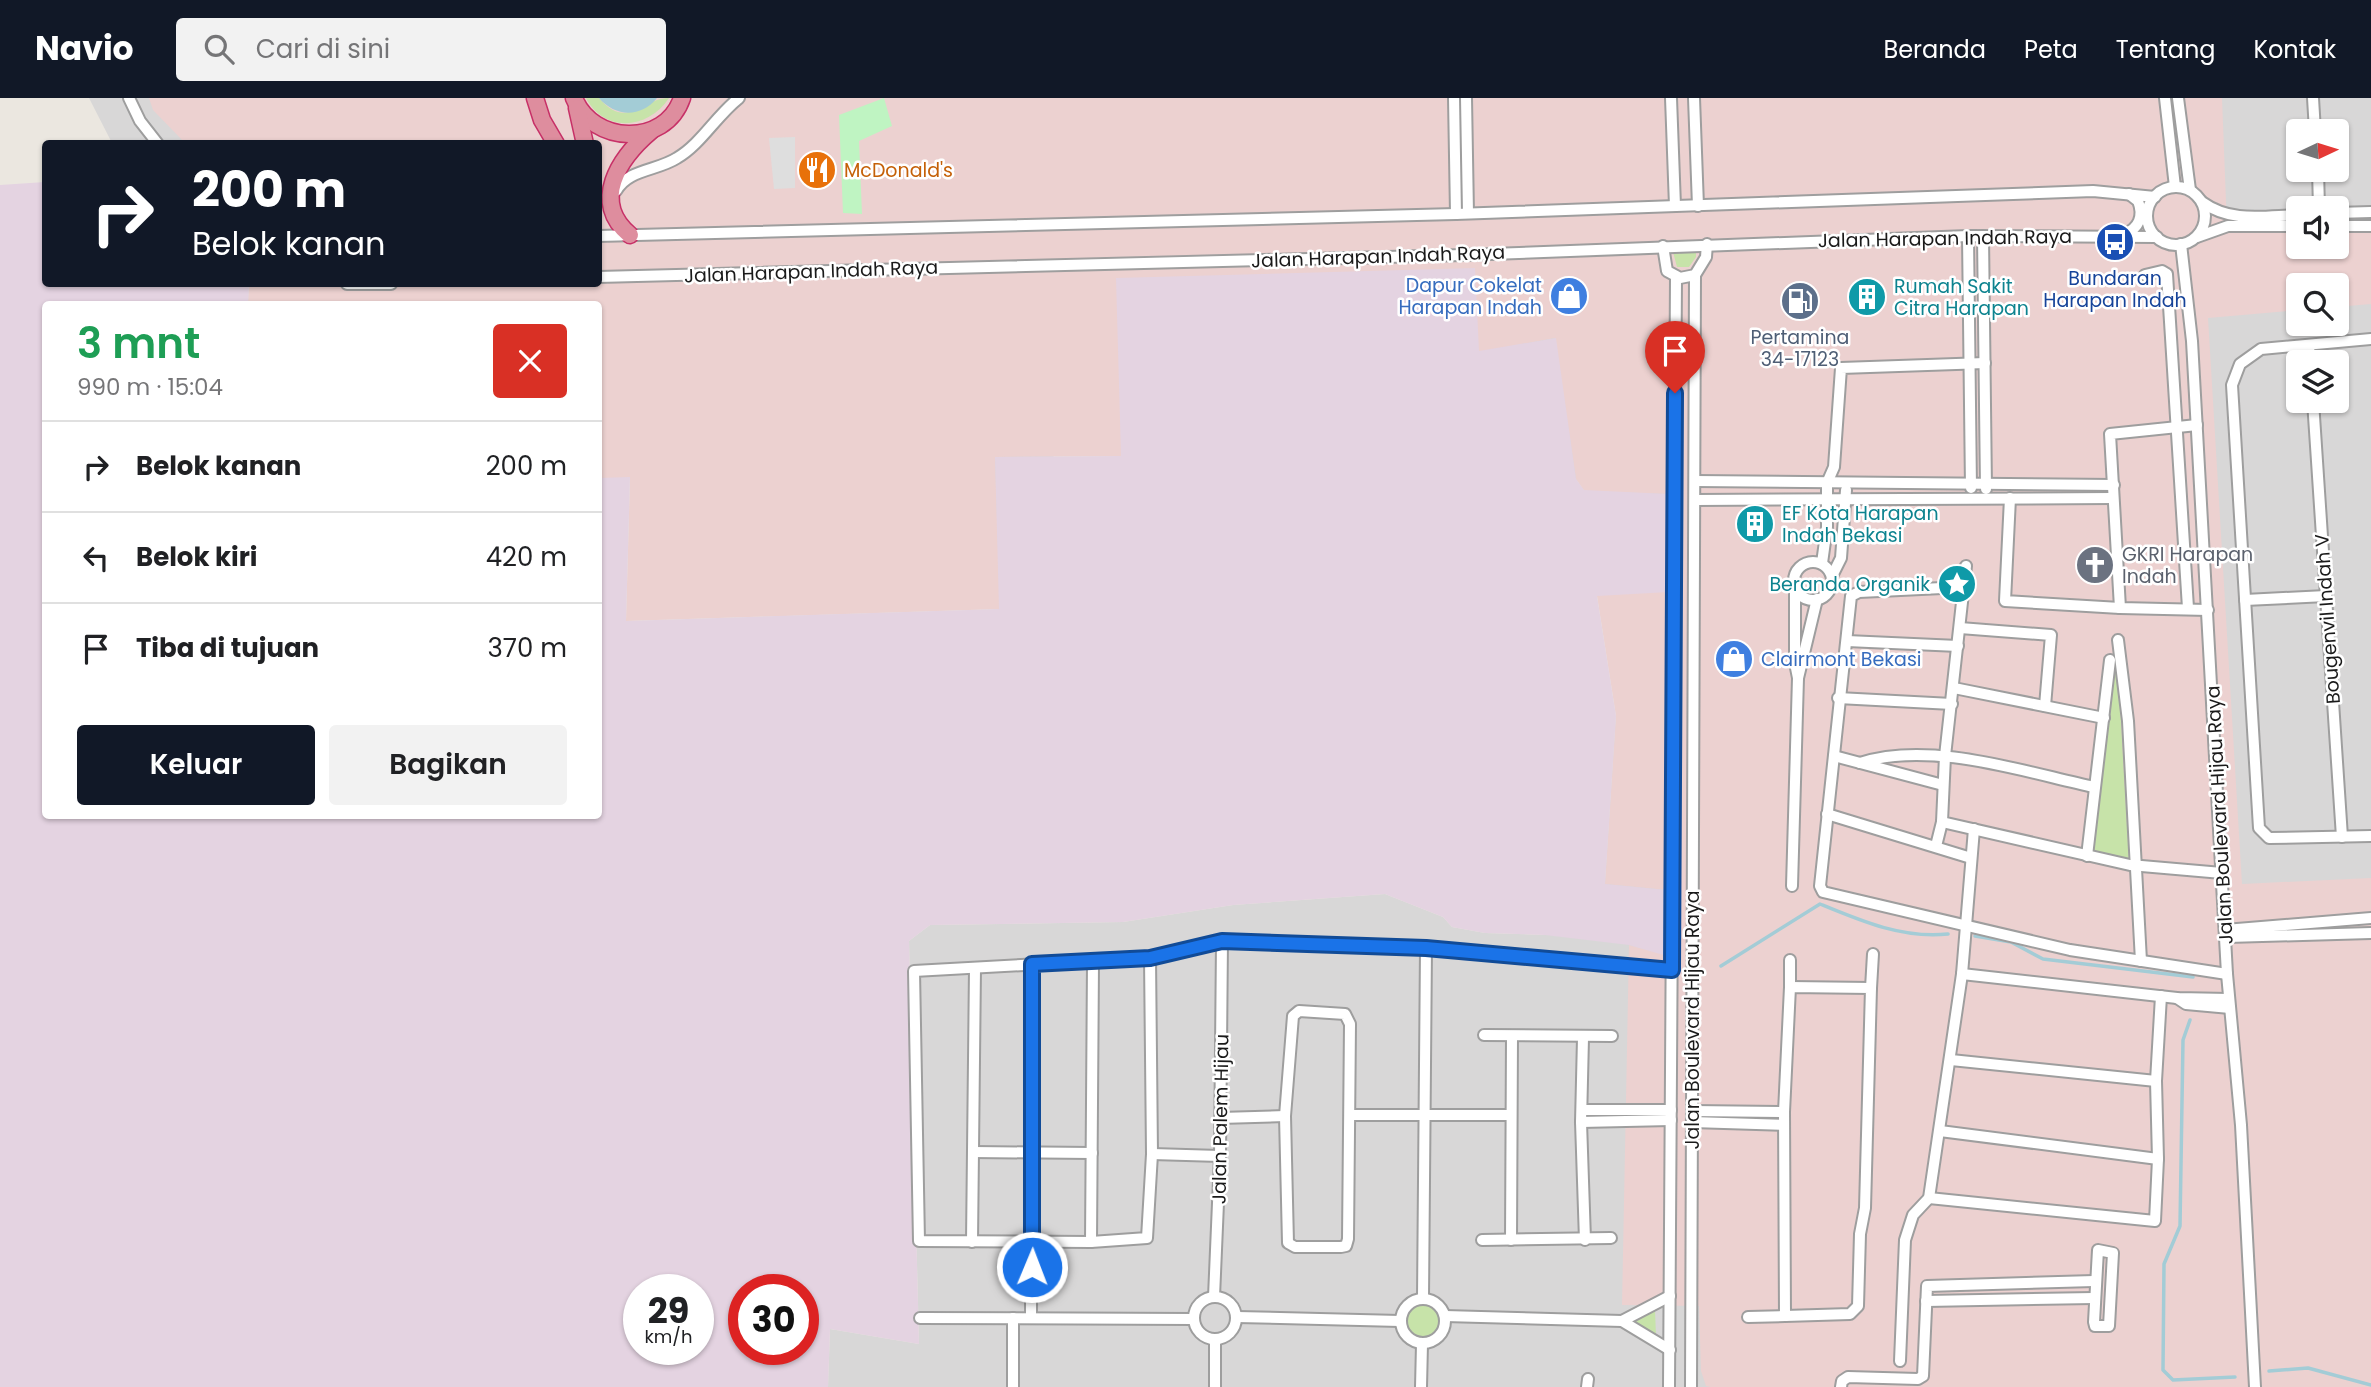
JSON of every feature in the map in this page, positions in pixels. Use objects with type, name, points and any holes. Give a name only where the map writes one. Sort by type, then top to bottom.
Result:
[{"type":"highway","points":[[535,98],[542,120],[554,140]]},
{"type":"highway","points":[[575,100],[588,119],[601,129],[634,135],[652,130]]},
{"type":"highway","points":[[575,100],[584,140]]},
{"type":"highway","points":[[630,235],[614,216],[610,203],[619,163],[652,130],[668,119],[684,100]]},
{"type":"street","points":[[129,98],[140,121],[155,140]]},
{"type":"street","points":[[610,203],[621,182],[680,157],[716,117],[739,98]]},
{"type":"street","points":[[1454,98],[1455,214]]},
{"type":"street","points":[[1466,98],[1468,214]]},
{"type":"street","points":[[1671,98],[1675,206]]},
{"type":"street","points":[[1693,98],[1698,206]]},
{"type":"street","points":[[2165,98],[2175,187]]},
{"type":"street","points":[[2178,98],[2190,190]]},
{"type":"street","points":[[2313,98],[2314,119]]},
{"type":"street","points":[[2286,215],[2236,217],[2217,213],[2190,190],[2175,187],[2155,197],[2148,214],[2150,227],[2157,237],[2168,243],[2181,244],[2228,226],[2286,226]]},
{"type":"street","name":"Jalan Harapan Indah Raya","points":[[602,236],[1468,214],[2093,191],[2126,192],[2155,197]]},
{"type":"street","points":[[2121,235],[2137,227],[2141,216],[2138,201],[2126,192]]},
{"type":"street","points":[[2193,239],[2205,219],[2202,202]]},
{"type":"street","points":[[2349,213],[2371,212]]},
{"type":"street","points":[[2349,226],[2371,226]]},
{"type":"street","points":[[1968,236],[1971,498]]},
{"type":"street","name":"Jalan Harapan Indah Raya","points":[[602,277],[1463,255],[1968,236],[2157,237]]},
{"type":"street","points":[[1983,236],[1986,498]]},
{"type":"street","points":[[1663,246],[1667,271],[1676,278],[1695,275],[1706,257],[1707,244]]},
{"type":"street","name":"Jalan Boulevard Hijau Raya","points":[[2181,244],[2187,277],[2198,438],[2227,974],[2255,1387]]},
{"type":"street","points":[[2145,275],[2162,271],[2168,274],[2188,608]]},
{"type":"street","name":"Jalan Boulevard Hijau Raya","points":[[1691,1387],[1695,275]]},
{"type":"street","name":"Jalan Boulevard Hijau Raya","points":[[1669,1387],[1676,278]]},
{"type":"street","points":[[2371,339],[2262,349],[2248,357],[2233,377],[2259,828],[2269,838],[2371,836]]},
{"type":"street","points":[[2309,345],[2309,350]]},
{"type":"street","points":[[1822,564],[1827,539],[1827,483],[1834,467],[1843,366],[1985,363]]},
{"type":"street","name":"Bougenvil Indah V","points":[[2314,413],[2342,837]]},
{"type":"street","points":[[2178,433],[2197,425]]},
{"type":"street","points":[[2120,608],[2110,435],[2178,433],[2198,438]]},
{"type":"street","points":[[1792,886],[1798,678],[1818,599],[1830,590],[1832,576],[1841,558],[1845,483],[1834,467]]},
{"type":"street","points":[[1675,472],[1695,477],[1827,483],[2113,485]]},
{"type":"street","points":[[1695,500],[1827,497],[2113,498]]},
{"type":"street","points":[[2010,498],[2005,601],[2208,610]]},
{"type":"street","points":[[1798,678],[1795,663],[1795,573],[1806,562],[1822,564],[1832,576]]},
{"type":"street","points":[[1936,846],[1942,822],[1945,756],[1966,566]]},
{"type":"street","points":[[1795,587],[1804,598],[1818,599]]},
{"type":"street","points":[[1963,587],[1854,594],[1850,601],[1820,886],[1823,892],[1965,930],[2070,950],[2227,974]]},
{"type":"street","points":[[2245,600],[2326,596]]},
{"type":"street","points":[[1960,628],[2051,635],[2045,706]]},
{"type":"street","points":[[1847,640],[1958,646]]},
{"type":"street","points":[[2118,640],[2128,721],[2141,961]]},
{"type":"street","points":[[2087,856],[2110,660]]},
{"type":"street","points":[[1954,688],[2104,718]]},
{"type":"street","points":[[1838,698],[1952,704]]},
{"type":"street","points":[[1834,756],[1943,785]]},
{"type":"street","points":[[1860,763],[1888,757],[1945,756],[2094,787]]},
{"type":"street","points":[[1827,814],[1971,858]]},
{"type":"street","points":[[1942,822],[2134,866],[2222,873]]},
{"type":"street","points":[[1900,1361],[1905,1240],[1913,1215],[1929,1198],[1962,974],[1974,828]]},
{"type":"street","points":[[1673,835],[1693,833]]},
{"type":"street","points":[[1672,849],[1693,848]]},
{"type":"street","points":[[2225,933],[2371,918]]},
{"type":"street","points":[[2253,931],[2371,933]]},
{"type":"street","points":[[1150,958],[1152,1154],[1147,1238],[1091,1242],[919,1241],[912,974],[918,970],[1150,958],[1222,941],[1426,948],[1672,970]]},
{"type":"street","name":"Jalan Palem Hijau","points":[[1214,1297],[1220,1156],[1222,941]]},
{"type":"street","points":[[1423,1298],[1427,1116],[1426,948]]},
{"type":"street","points":[[1748,1317],[1850,1314],[1858,1306],[1860,1234],[1865,1208],[1873,954]]},
{"type":"street","points":[[1784,1316],[1784,1112],[1790,960]]},
{"type":"street","points":[[1091,1242],[1093,963]]},
{"type":"street","points":[[1031,1318],[1032,964]]},
{"type":"street","points":[[972,1242],[975,968]]},
{"type":"street","points":[[1962,974],[2177,998],[2186,1004],[2230,1004]]},
{"type":"street","points":[[1790,987],[1871,988]]},
{"type":"street","points":[[1929,1198],[2151,1223],[2156,1219],[2156,1081],[2161,996]]},
{"type":"street","points":[[1299,1012],[1345,1014],[1348,1018],[1350,1115],[1346,1246],[1295,1247],[1289,1243],[1285,1116],[1293,1016],[1299,1012]]},
{"type":"street","points":[[1485,1035],[1583,1038],[1612,1036]]},
{"type":"street","points":[[1511,1240],[1512,1035]]},
{"type":"street","points":[[1583,1038],[1585,1240]]},
{"type":"street","points":[[1951,1060],[2156,1081]]},
{"type":"street","points":[[1692,1116],[1746,1111],[1784,1112]]},
{"type":"street","points":[[1746,1111],[1746,1124]]},
{"type":"street","points":[[1350,1115],[1511,1115]]},
{"type":"street","points":[[1582,1116],[1671,1115]]},
{"type":"street","points":[[1220,1118],[1285,1116]]},
{"type":"street","points":[[1692,1116],[1746,1124],[1784,1125]]},
{"type":"street","points":[[1940,1131],[2158,1159]]},
{"type":"street","points":[[973,1152],[1093,1153]]},
{"type":"street","points":[[1152,1154],[1220,1156]]},
{"type":"street","points":[[1670,1233],[1692,1232]]},
{"type":"street","points":[[1482,1240],[1611,1238]]},
{"type":"street","points":[[2110,1251],[2113,1253],[2109,1326],[2095,1325],[2094,1298],[2096,1252],[2110,1251]]},
{"type":"street","points":[[1841,1387],[1842,1381],[1848,1377],[1918,1379],[1923,1376],[1928,1285],[2094,1281]]},
{"type":"street","points":[[1445,1316],[1622,1321],[1670,1296]]},
{"type":"street","points":[[1214,1297],[1230,1302],[1237,1317],[1228,1336],[1215,1340],[1203,1336],[1194,1319],[1199,1303],[1214,1297]]},
{"type":"street","points":[[1423,1298],[1437,1303],[1445,1316],[1442,1333],[1433,1341],[1422,1344],[1406,1337],[1400,1321],[1407,1305],[1423,1298]]},
{"type":"street","points":[[1926,1301],[2094,1298]]},
{"type":"street","points":[[1237,1317],[1400,1321]]},
{"type":"street","points":[[920,1318],[1194,1319]]},
{"type":"street","points":[[1013,1318],[1013,1387]]},
{"type":"street","points":[[1622,1321],[1670,1350]]},
{"type":"street","points":[[1215,1340],[1215,1387]]},
{"type":"street","points":[[1421,1387],[1422,1344]]},
{"type":"shaded area","points":[[89,98],[2371,98],[2371,1387],[828,1387],[830,1329],[919,1344],[909,941],[930,925],[1123,922],[1233,905],[1385,894],[1443,917],[1452,927],[1485,933],[1545,935],[1605,884],[1616,716],[1669,592],[1576,479],[1479,352],[1116,278],[1000,609],[629,477],[602,478],[602,301],[248,301],[249,287],[602,287],[602,140],[110,140]]},
{"type":"shaded area","points":[[149,98],[2222,98],[2227,227],[2286,225],[2286,259],[2349,259],[2349,221],[2371,220],[2371,304],[2349,306],[2349,273],[2286,273],[2286,311],[2208,318],[2242,884],[2371,878],[2371,1387],[1710,1387],[1706,1386],[1701,1371],[1699,1306],[1622,1305],[1629,945],[1667,955],[1667,890],[1605,884],[1616,716],[1597,596],[1667,494],[1584,491],[1576,479],[1555,338],[1479,352],[1122,456],[995,457],[1000,609],[626,621],[630,478],[602,478],[602,301],[248,301],[249,287],[602,287],[602,140],[182,140],[153,110]]},
{"type":"shaded area","points":[[795,137],[795,188],[774,189],[769,138]]},
{"type":"shaded area","points":[[42,182],[42,287],[249,287],[248,301],[42,301],[42,819],[602,819],[602,478],[630,477],[626,621],[999,609],[995,457],[1121,456],[1116,278],[1475,268],[1479,351],[1556,338],[1576,479],[1584,490],[1668,494],[1669,592],[1597,596],[1616,716],[1605,884],[1667,890],[1667,956],[1629,945],[1545,935],[1485,933],[1452,927],[1443,917],[1385,894],[1233,905],[1123,922],[930,925],[909,941],[919,1344],[830,1329],[828,1387],[0,1387],[0,185]]},
{"type":"green space","points":[[586,98],[599,98],[618,112],[626,113],[659,99],[669,98],[650,116],[627,123],[604,118]]},
{"type":"green space","points":[[884,98],[892,126],[859,141],[862,214],[843,213],[839,115]]},
{"type":"green space","points":[[1696,250],[1696,257],[1689,267],[1677,267],[1673,252]]},
{"type":"green space","points":[[2111,671],[2118,671],[2129,860],[2094,852],[2096,795]]},
{"type":"green space","points":[[1423,1299],[1432,1300],[1439,1305],[1444,1312],[1444,1330],[1439,1337],[1432,1342],[1423,1343],[1414,1342],[1407,1337],[1402,1330],[1401,1321],[1402,1312],[1407,1305],[1414,1300]]},
{"type":"green space","points":[[1655,1310],[1656,1336],[1633,1322]]},
{"type":"water","points":[[599,98],[657,98],[651,105],[628,113],[613,109]]},
{"type":"waterway","points":[[1721,966],[1820,904],[1899,931],[1948,934]]},
{"type":"waterway","points":[[1975,936],[2011,942],[2043,959],[2193,977]]},
{"type":"waterway","points":[[2190,1020],[2183,1040],[2180,1226],[2164,1264],[2163,1370],[2173,1380],[2235,1377]]},
{"type":"waterway","points":[[2269,1371],[2308,1368],[2371,1385]]},
{"type":"place","name":"McDonald's","points":[[817,170]]},
{"type":"place","name":"Bundaran Harapan Indah","points":[[2115,242]]},
{"type":"place","name":"Dapur Cokelat Harapan Indah","points":[[1569,296]]},
{"type":"place","name":"Rumah Sakit Citra Harapan","points":[[1867,297]]},
{"type":"place","name":"Pertamina 34-17123","points":[[1800,301]]},
{"type":"place","name":"EF Kota Harapan Indah Bekasi","points":[[1755,524]]},
{"type":"place","name":"GKRI Harapan Indah","points":[[2095,565]]},
{"type":"place","name":"Beranda Organik","points":[[1957,584]]},
{"type":"place","name":"Clairmont Bekasi","points":[[1734,659]]},
{"type":"route","points":[[1032,1267],[1032,964],[1150,958],[1222,941],[1318,942],[1426,948],[1672,970],[1675,393]]}]
